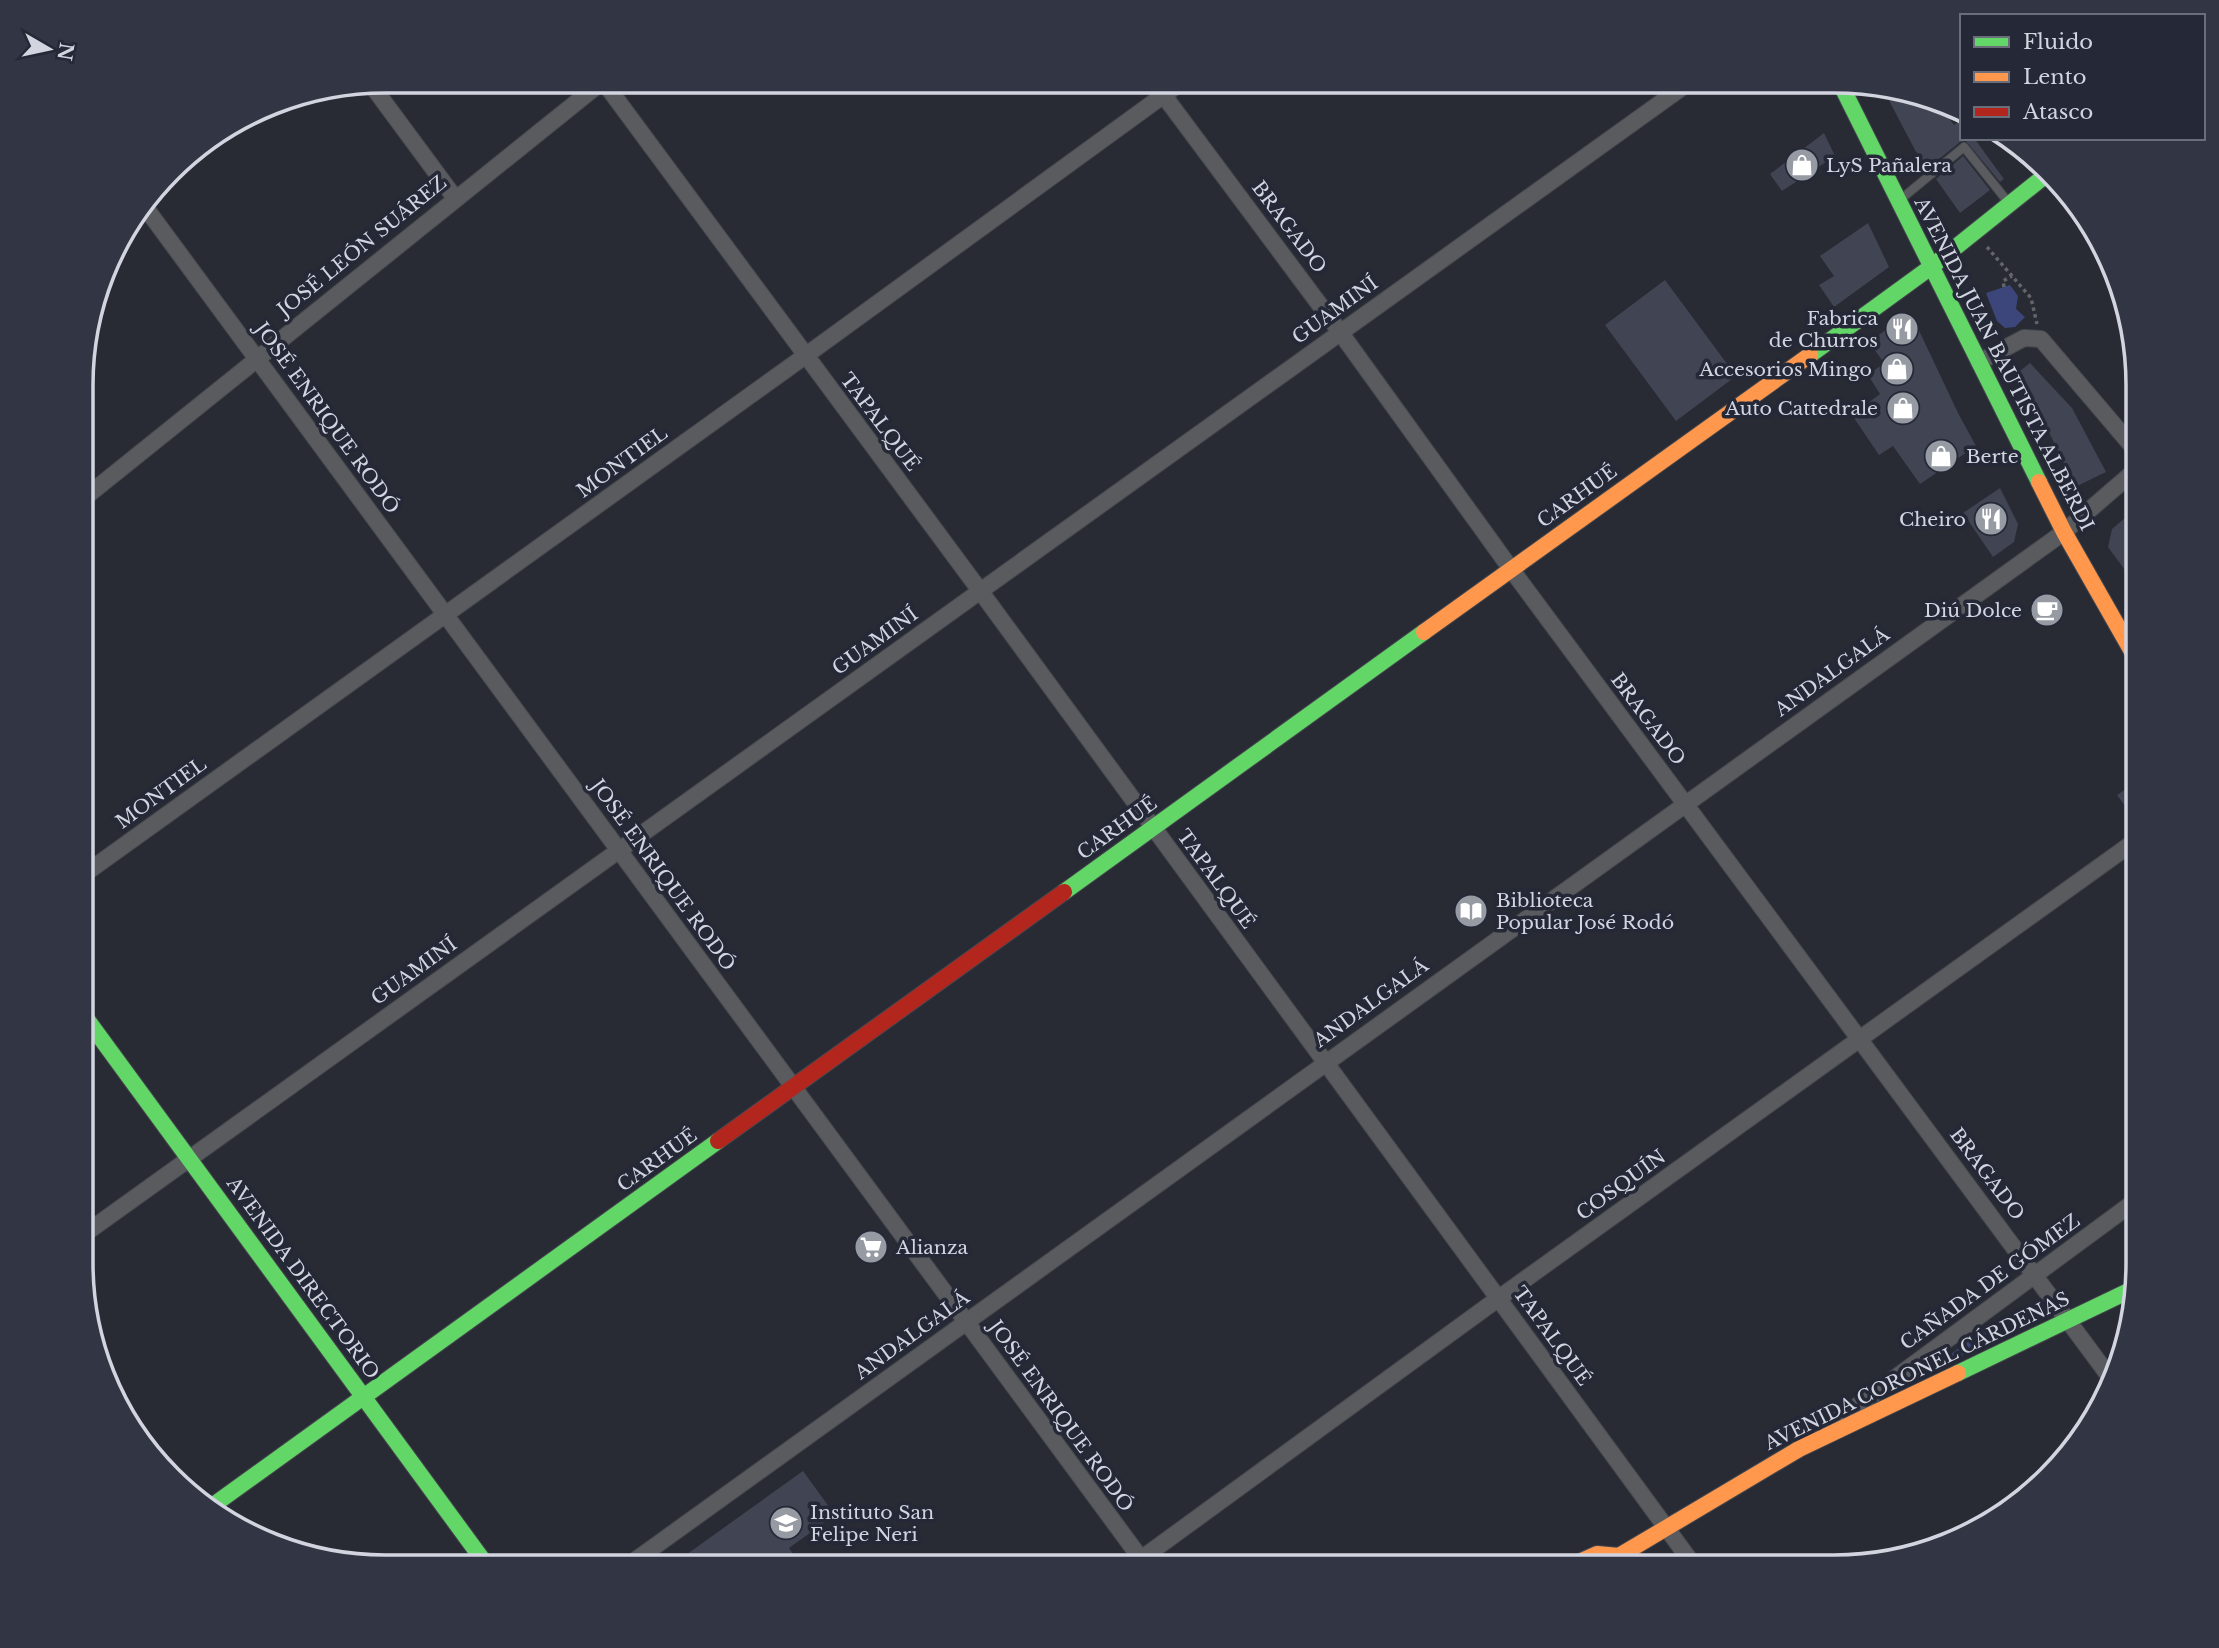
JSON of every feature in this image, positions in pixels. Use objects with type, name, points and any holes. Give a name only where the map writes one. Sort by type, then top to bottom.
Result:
[{"type":"street","points":[[377,93],[454,198]]},
{"type":"street","name":"JOSÉ LEÓN SUÁREZ","points":[[93,491],[588,93]]},
{"type":"street","name":"TAPALQUÉ","points":[[612,93],[1686,1555]]},
{"type":"street","name":"MONTIEL","points":[[93,868],[1166,93]]},
{"type":"street","name":"GUAMINÍ","points":[[93,1228],[1674,93]]},
{"type":"street","name":"AVENIDA JUAN BAUTISTA ALBERDI","points":[[1845,93],[2064,532],[2126,642]]},
{"type":"street","name":"BRAGADO","points":[[1163,95],[2106,1371]]},
{"type":"street","name":"CARHUÉ","points":[[217,1502],[1931,267],[2042,179]]},
{"type":"street","name":"JOSÉ ENRIQUE RODÓ","points":[[149,213],[967,1322],[1133,1555]]},
{"type":"street","points":[[1979,362],[2024,338],[2041,339],[2126,439]]},
{"type":"street","name":"ANDALGALÁ","points":[[643,1555],[1324,1062],[2064,532],[2126,478]]},
{"type":"street","name":"COSQUÍN","points":[[1151,1555],[1499,1298],[2126,848]]},
{"type":"street","name":"AVENIDA DIRECTORIO","points":[[93,1028],[479,1555]]},
{"type":"street","name":"CAÑADA DE GÓMEZ","points":[[1799,1449],[2126,1208]]},
{"type":"street","name":"AVENIDA CORONEL CÁRDENAS","points":[[1627,1555],[1799,1449],[2125,1293]]},
{"type":"lane","points":[[1898,201],[1964,147],[2009,204]]},
{"type":"path","points":[[1975,232],[2031,298],[2041,339]]},
{"type":"path","points":[[2004,287],[2003,281],[2012,276]]},
{"type":"shaded area","points":[[2010,285],[2018,296],[2016,309],[2025,317],[2015,327],[2005,328],[1997,321],[1986,293]]},
{"type":"shaded area","points":[[1990,1325],[1997,1340],[1943,1364],[1943,1360]]},
{"type":"building","points":[[1887,97],[1946,115],[1954,125],[1960,122],[1960,140],[1975,140],[2004,179],[2000,182],[1966,141],[1960,142],[1928,168],[1915,150]]},
{"type":"building","name":"LyS Pañalera","points":[[1824,133],[1835,156],[1782,191],[1770,174]]},
{"type":"building","points":[[1963,156],[1990,190],[1960,213],[1936,179]]},
{"type":"building","points":[[1868,223],[1889,267],[1834,307],[1819,285],[1834,276],[1820,256]]},
{"type":"building","points":[[1665,280],[1736,376],[1676,421],[1605,325]]},
{"type":"building","points":[[1902,318],[1915,322],[1976,446],[1920,484],[1893,446],[1879,455],[1852,415],[1880,394],[1868,375],[1884,363],[1869,342]]},
{"type":"building","points":[[2030,363],[2072,408],[2106,472],[2075,487],[2020,371]]},
{"type":"building","name":"Cheiro","points":[[2000,488],[2018,524],[2014,542],[1993,557],[1963,513]]},
{"type":"building","points":[[2126,517],[2126,572],[2108,547],[2112,529]]},
{"type":"building","points":[[2126,789],[2126,807],[2117,795]]},
{"type":"building","name":"Instituto San Felipe Neri","points":[[803,1471],[835,1515],[789,1548],[794,1555],[686,1555]]},
{"type":"traffic: fast","points":[[1845,93],[2039,482]]},
{"type":"traffic: fast","points":[[1810,355],[1931,267],[2042,179]]},
{"type":"traffic: fast","points":[[1064,892],[1424,632]]},
{"type":"traffic: fast","points":[[93,1028],[479,1555]]},
{"type":"traffic: fast","points":[[217,1502],[718,1141]]},
{"type":"traffic: fast","points":[[1958,1373],[2125,1293]]},
{"type":"traffic: slow","points":[[1424,632],[1810,355]]},
{"type":"traffic: slow","points":[[2039,482],[2126,641]]},
{"type":"traffic: slow","points":[[1621,1555],[1799,1449],[1958,1373]]},
{"type":"traffic: slow","points":[[1595,1555],[1608,1555]]},
{"type":"traffic: jam","points":[[718,1141],[1064,892]]},
{"type":"place","name":"LyS Pañalera","points":[[1802,165]]},
{"type":"place","name":"Fabrica de Churros","points":[[1902,329]]},
{"type":"place","name":"Accesorios Mingo","points":[[1897,369]]},
{"type":"place","name":"Auto Cattedrale","points":[[1903,408]]},
{"type":"place","name":"Berte","points":[[1941,456]]},
{"type":"place","name":"Cheiro","points":[[1991,519]]},
{"type":"place","name":"Diú Dolce","points":[[2047,610]]},
{"type":"place","name":"Biblioteca Popular José Rodó","points":[[1471,911]]},
{"type":"place","name":"Alianza","points":[[871,1247]]},
{"type":"place","name":"Instituto San Felipe Neri","points":[[786,1523]]}]
